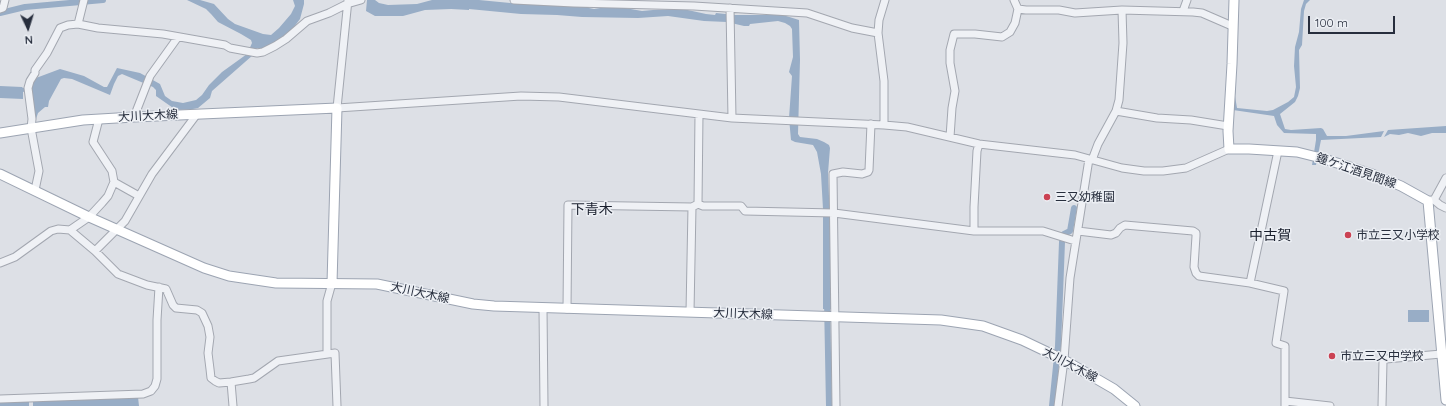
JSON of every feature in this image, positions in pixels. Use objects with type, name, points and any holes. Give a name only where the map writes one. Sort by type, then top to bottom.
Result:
[{"type":"main road","points":[[1230,149],[1228,126],[1234,0]]},
{"type":"main road","points":[[332,283],[337,108]]},
{"type":"main road","name":"大川大木線","points":[[0,133],[83,120],[337,108]]},
{"type":"main road","name":"鐘ケ江酒見間線","points":[[1230,149],[1297,152],[1372,174],[1431,200]]},
{"type":"main road","name":"大川大木線","points":[[0,174],[89,217],[204,268],[229,276],[276,283],[377,284],[473,304],[567,309],[941,320],[983,326],[1022,340],[1063,359],[1114,389],[1135,406]]},
{"type":"main road","points":[[1431,200],[1441,354],[1446,400]]},
{"type":"street","points":[[0,9],[3,8],[5,0]]},
{"type":"street","points":[[78,24],[84,0]]},
{"type":"street","points":[[35,190],[39,171],[31,128],[32,119],[28,90],[35,70],[47,53],[60,28],[78,24],[178,37],[225,45],[230,48],[257,53],[263,52],[286,39],[307,21],[329,13],[348,2],[360,0]]},
{"type":"street","points":[[514,0],[807,13],[852,28],[878,33]]},
{"type":"street","points":[[884,125],[884,81],[878,33],[879,20],[885,0]]},
{"type":"street","points":[[950,137],[955,91],[950,63],[950,50],[954,34],[975,34],[1002,37],[1010,32],[1015,23],[1018,9],[1014,0]]},
{"type":"street","points":[[1183,11],[1187,0]]},
{"type":"street","points":[[348,2],[337,108],[536,96],[559,96],[732,118],[907,127],[979,144],[1075,155],[1122,168],[1144,171],[1163,171],[1186,168],[1230,149]]},
{"type":"street","points":[[1018,9],[1059,10],[1074,13],[1122,10],[1183,11],[1202,13],[1232,26]]},
{"type":"street","points":[[730,10],[732,118]]},
{"type":"street","points":[[1058,406],[1070,278],[1090,160],[1116,111],[1120,93],[1123,27],[1122,10]]},
{"type":"street","points":[[134,117],[150,76],[178,37]]},
{"type":"street","points":[[1116,111],[1157,118],[1191,120],[1228,126]]},
{"type":"street","points":[[95,251],[125,221],[152,174],[197,114]]},
{"type":"street","points":[[690,312],[699,114]]},
{"type":"street","points":[[70,230],[89,217],[108,196],[114,182],[112,171],[93,142],[100,119]]},
{"type":"street","points":[[836,406],[833,174],[843,172],[862,174],[868,172],[871,124]]},
{"type":"street","points":[[974,231],[977,151],[979,144]]},
{"type":"street","points":[[1250,283],[1278,151]]},
{"type":"street","points":[[1446,178],[1431,200],[1446,208]]},
{"type":"street","points":[[114,182],[139,196]]},
{"type":"street","points":[[567,309],[568,205],[741,206],[745,210],[833,213],[974,231],[1043,231],[1075,242]]},
{"type":"street","points":[[1078,231],[1111,235],[1116,233],[1125,225],[1193,231],[1196,233],[1194,267],[1199,276],[1250,283],[1284,291],[1276,343],[1285,346],[1285,404],[1330,406]]},
{"type":"street","points":[[0,263],[15,257],[51,231],[58,229],[70,230],[122,277],[151,286],[166,288],[173,305],[176,308],[197,310],[202,313],[209,332],[208,353],[211,378],[215,382],[231,382],[254,378],[278,361],[335,353],[337,406]]},
{"type":"street","points":[[327,354],[327,301],[332,283]]},
{"type":"street","points":[[0,399],[31,401],[142,394],[151,391],[155,386],[157,379],[157,320],[159,287]]},
{"type":"street","points":[[543,308],[544,406]]},
{"type":"street","points":[[1382,406],[1383,361],[1441,354]]},
{"type":"street","points":[[231,382],[233,406]]},
{"type":"water","points":[[187,0],[200,0],[214,4],[228,19],[235,24],[263,34],[271,35],[291,14],[295,6],[293,0],[304,0],[304,4],[300,19],[288,35],[263,50],[257,48],[253,55],[212,91],[210,98],[198,108],[176,110],[156,96],[156,90],[153,87],[122,74],[118,76],[110,95],[72,79],[61,79],[49,101],[48,107],[45,107],[38,113],[36,119],[33,115],[30,90],[23,92],[23,99],[0,98],[0,86],[23,88],[30,87],[36,78],[60,69],[84,76],[104,87],[107,87],[117,68],[140,73],[160,84],[165,96],[172,101],[183,103],[196,100],[222,72],[247,54],[252,43],[251,40],[218,22],[206,9]]},
{"type":"water","points":[[367,0],[375,0],[379,3],[388,5],[417,4],[432,0],[479,0],[531,5],[587,5],[589,8],[594,9],[606,7],[642,11],[683,9],[715,15],[716,13],[735,15],[783,15],[799,20],[800,60],[798,134],[800,137],[817,139],[824,142],[829,145],[830,148],[828,173],[831,309],[823,309],[823,209],[821,174],[817,152],[813,145],[791,140],[789,118],[792,76],[789,72],[793,57],[792,29],[790,26],[778,21],[744,26],[727,22],[704,21],[668,16],[638,18],[582,17],[521,14],[469,9],[425,10],[403,16],[375,16],[366,11]]},
{"type":"water","points":[[1304,0],[1310,0],[1306,4],[1304,11],[1302,45],[1299,50],[1300,88],[1295,102],[1280,114],[1285,129],[1321,128],[1327,136],[1346,136],[1384,131],[1381,137],[1321,140],[1316,165],[1312,165],[1316,134],[1284,133],[1277,125],[1274,116],[1233,110],[1235,86],[1237,108],[1267,111],[1273,110],[1294,97],[1296,87],[1294,66],[1295,47],[1299,32],[1301,9]]},
{"type":"water","points":[[1446,126],[1446,133],[1432,133],[1421,136],[1408,133],[1399,135],[1390,134],[1384,137],[1388,130]]},
{"type":"water","points":[[1408,310],[1429,310],[1429,322],[1408,322]]},
{"type":"water","points":[[138,397],[139,406],[33,406],[33,401]]},
{"type":"water","points":[[29,401],[29,406],[0,406],[0,402]]},
{"type":"waterway","points":[[0,13],[25,7],[103,0]]},
{"type":"waterway","points":[[1052,406],[1058,346],[1062,242],[1064,234],[1070,231],[1074,208]]},
{"type":"waterway","points":[[827,301],[829,406]]},
{"type":"place","name":"三又幼稚園","points":[[1047,197]]},
{"type":"place","name":"市立三又小学校","points":[[1348,235]]},
{"type":"place","name":"市立三又中学校","points":[[1332,356]]},
{"type":"district","name":"下青木","points":[[592,210]]},
{"type":"district","name":"中古賀","points":[[1270,236]]}]
